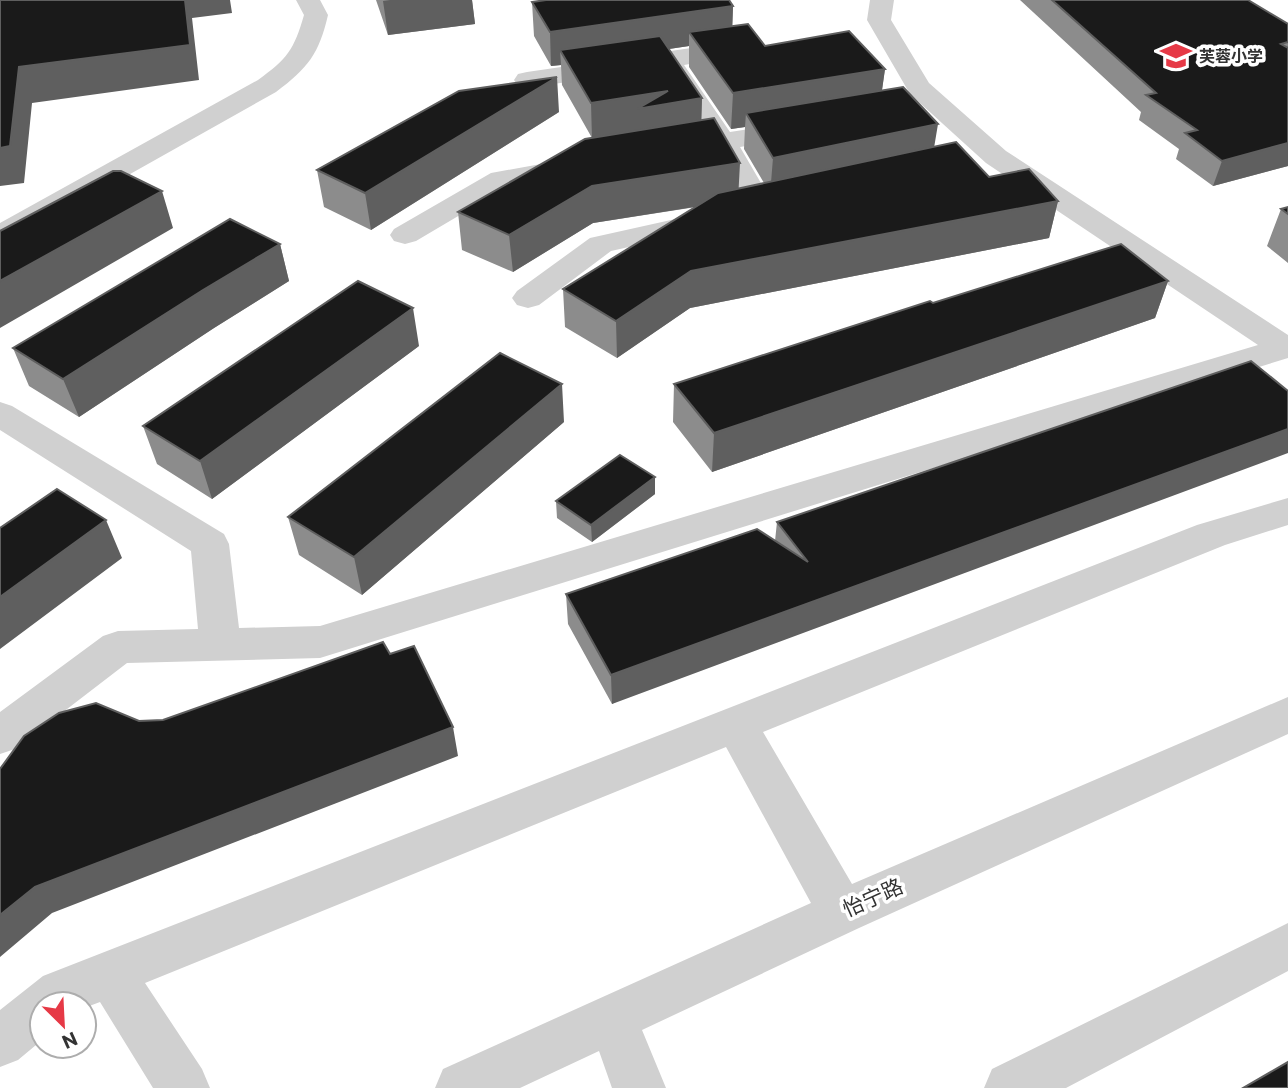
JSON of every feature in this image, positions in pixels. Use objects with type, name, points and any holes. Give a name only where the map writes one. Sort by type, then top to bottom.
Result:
[{"type":"street","points":[[0,235],[267,86],[298,63],[307,51],[316,15],[308,0]]},
{"type":"street","points":[[874,20],[919,88],[925,108],[1286,347]]},
{"type":"street","points":[[527,80],[769,45]]},
{"type":"street","points":[[528,298],[601,244],[774,206],[723,142],[668,60]]},
{"type":"street","points":[[644,155],[817,126]]},
{"type":"street","points":[[957,166],[996,157]]},
{"type":"street","points":[[405,236],[501,179],[605,162]]},
{"type":"street","points":[[0,736],[118,647],[320,642],[1286,347]]},
{"type":"street","points":[[0,414],[209,544],[220,644]]},
{"type":"street","points":[[69,990],[1211,535],[1288,511]]},
{"type":"street","name":"怡宁路","points":[[461,1088],[842,912],[1288,715]]},
{"type":"street","points":[[736,724],[842,912]]},
{"type":"street","points":[[1012,1088],[1288,946]]},
{"type":"street","points":[[110,974],[184,1088]]},
{"type":"street","points":[[612,1018],[639,1088]]},
{"type":"street","points":[[0,1042],[28,1019]]},
{"type":"building","points":[[0,0],[185,0],[190,45],[19,67],[10,146],[0,148]]},
{"type":"building","points":[[729,0],[733,6],[550,32],[532,2]]},
{"type":"building","name":"芙蓉小学","points":[[1052,0],[1248,0],[1288,24],[1288,42],[1281,44],[1288,48],[1288,143],[1222,161],[1185,133],[1197,130],[1146,95],[1156,93]]},
{"type":"building","points":[[748,24],[765,46],[849,31],[885,69],[733,93],[689,32]]},
{"type":"building","points":[[660,36],[702,98],[637,109],[668,91],[591,103],[560,50]]},
{"type":"building","points":[[557,77],[365,193],[317,170],[459,91]]},
{"type":"building","points":[[903,87],[938,124],[773,158],[746,113]]},
{"type":"building","points":[[714,118],[740,163],[592,186],[509,235],[458,212],[585,139]]},
{"type":"building","points":[[956,142],[989,177],[1029,169],[1058,201],[691,271],[616,321],[563,289],[718,193]]},
{"type":"building","points":[[113,171],[121,171],[162,191],[0,281],[0,231]]},
{"type":"building","points":[[230,219],[280,244],[63,379],[13,348]]},
{"type":"building","points":[[1121,244],[1168,281],[714,433],[674,384],[930,301],[933,303]]},
{"type":"building","points":[[358,281],[413,308],[200,461],[143,426]]},
{"type":"building","points":[[500,353],[562,384],[354,557],[288,517]]},
{"type":"building","points":[[1251,361],[1288,391],[1288,429],[611,675],[566,594],[757,529],[808,562],[777,522]]},
{"type":"building","points":[[620,455],[655,477],[591,525],[556,501]]},
{"type":"building","points":[[57,489],[106,520],[0,597],[0,528]]},
{"type":"building","points":[[383,642],[390,654],[414,646],[453,727],[35,887],[0,915],[0,769],[24,736],[59,713],[96,703],[139,721],[163,720]]},
{"type":"building","points":[[1288,1062],[1288,1088],[1243,1088]]},
{"type":"place","name":"芙蓉小学","points":[[1176,56]]}]
